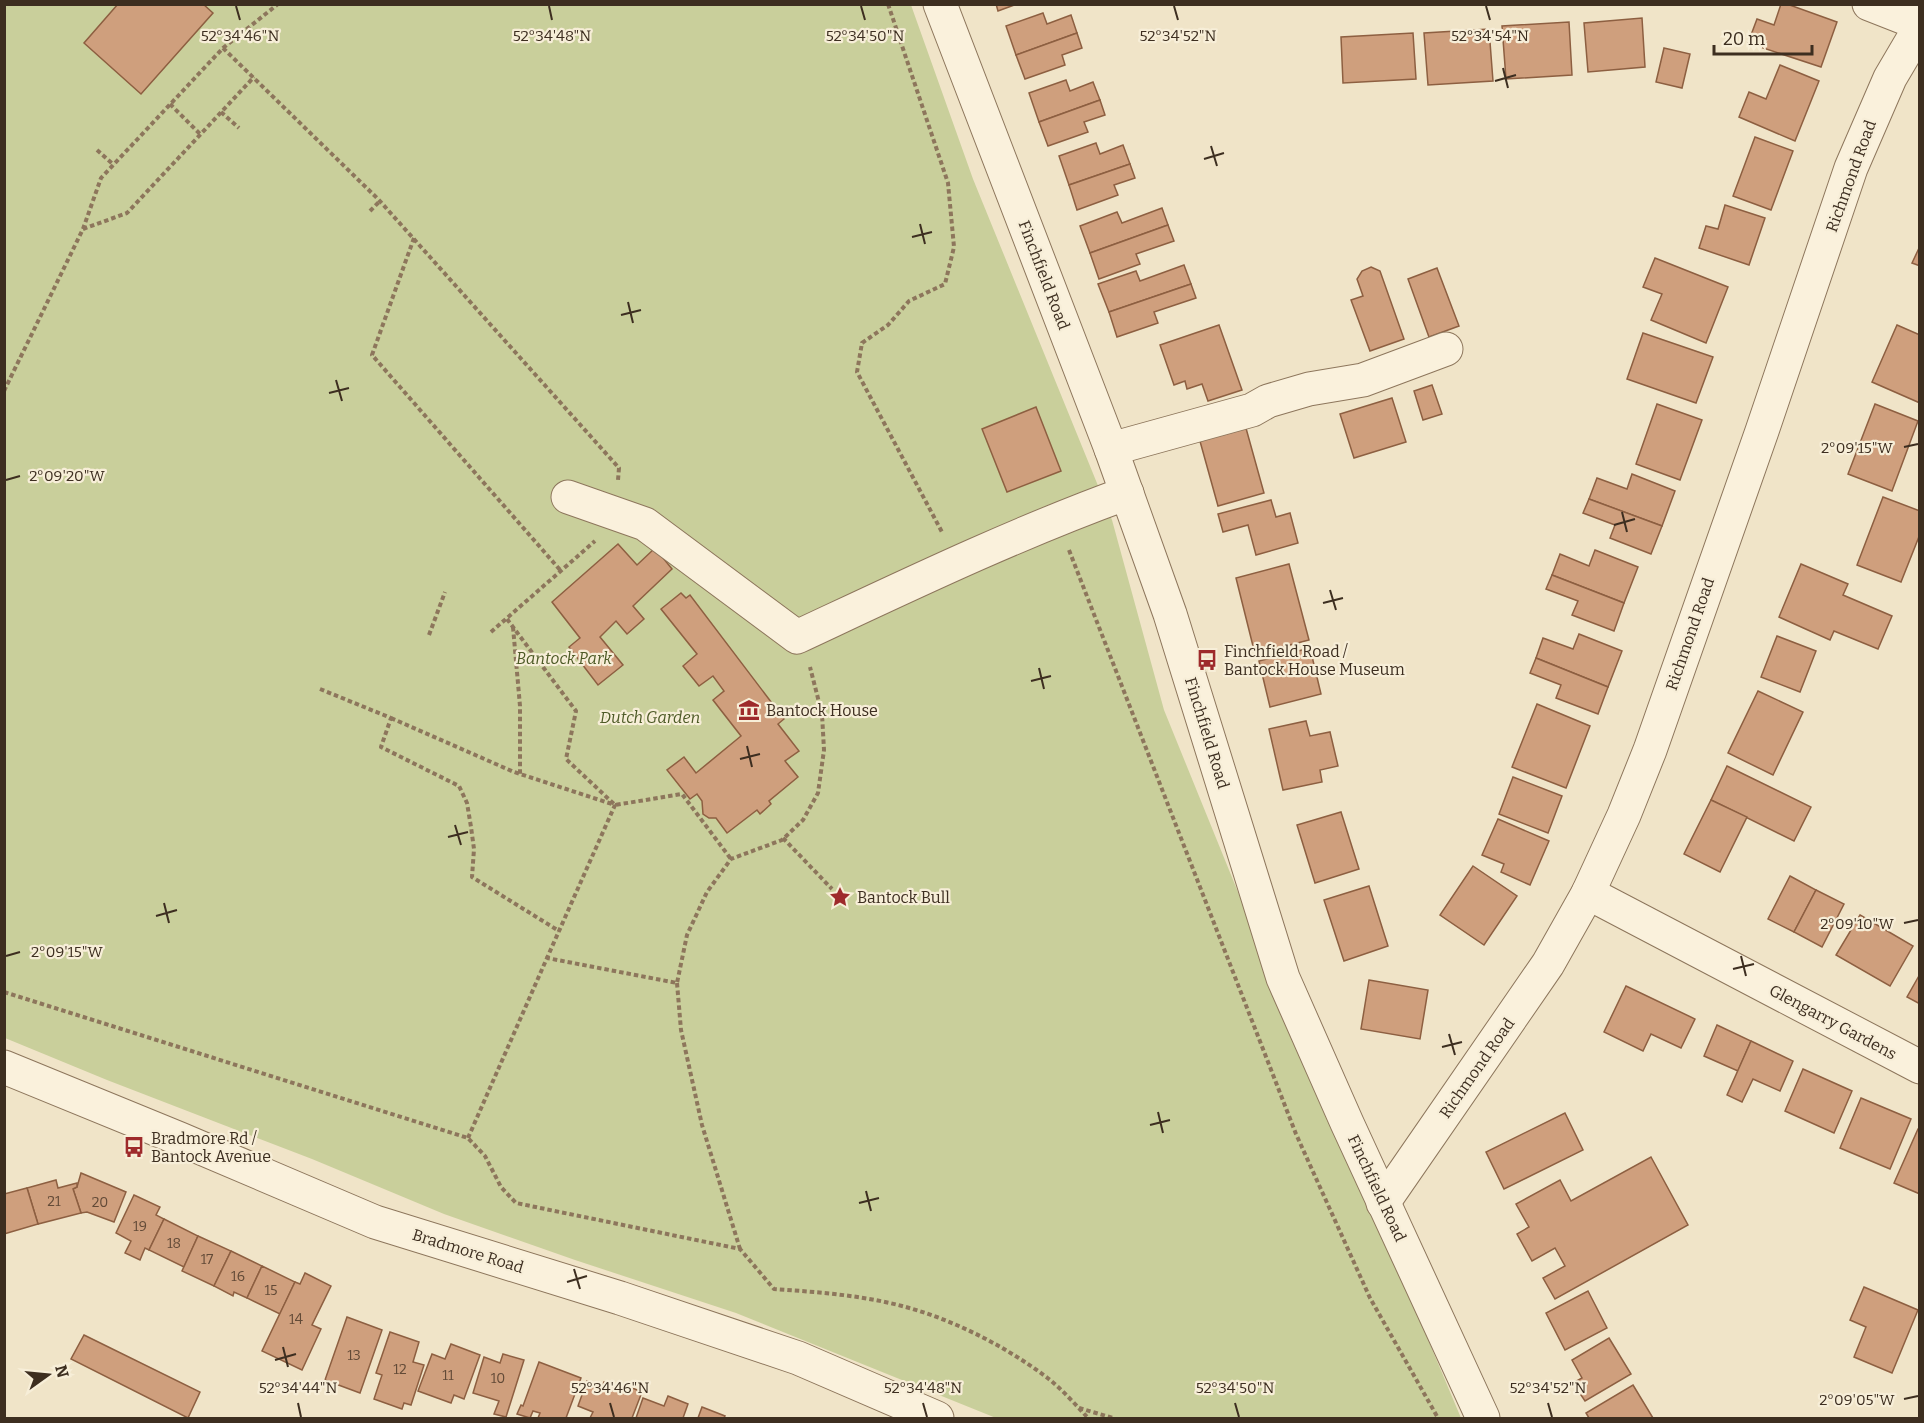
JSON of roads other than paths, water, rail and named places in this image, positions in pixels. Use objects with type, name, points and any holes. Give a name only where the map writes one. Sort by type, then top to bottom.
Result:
[{"type":"street","name":"Finchfield Road","points":[[940,4],[1111,449],[1170,614],[1283,978],[1383,1203],[1483,1419]]},
{"type":"street","points":[[1869,4],[1920,26]]},
{"type":"street","name":"Richmond Road","points":[[1383,1203],[1548,964],[1588,893],[1624,815],[1650,750],[1762,431],[1851,168],[1890,78],[1920,26]]},
{"type":"street","points":[[1111,449],[1252,410],[1268,401],[1310,389],[1363,380],[1446,348]]},
{"type":"street","points":[[568,498],[645,524],[797,637],[957,561],[1057,518],[1127,493]]},
{"type":"street","name":"Glengarry Gardens","points":[[1588,893],[1920,1067]]},
{"type":"street","name":"Bradmore Road","points":[[4,1067],[375,1222],[620,1298],[798,1358],[937,1419]]},
{"type":"place","name":"Finchfield Road / Bantock House Museum","points":[[1207,660]]},
{"type":"place","name":"Bantock House","points":[[749,710]]},
{"type":"place","name":"Bantock Bull","points":[[840,897]]},
{"type":"place","name":"Bradmore Rd / Bantock Avenue","points":[[134,1147]]},
{"type":"park label","name":"Bantock Park","points":[[564,658]]},
{"type":"park label","name":"Dutch Garden","points":[[650,717]]}]
